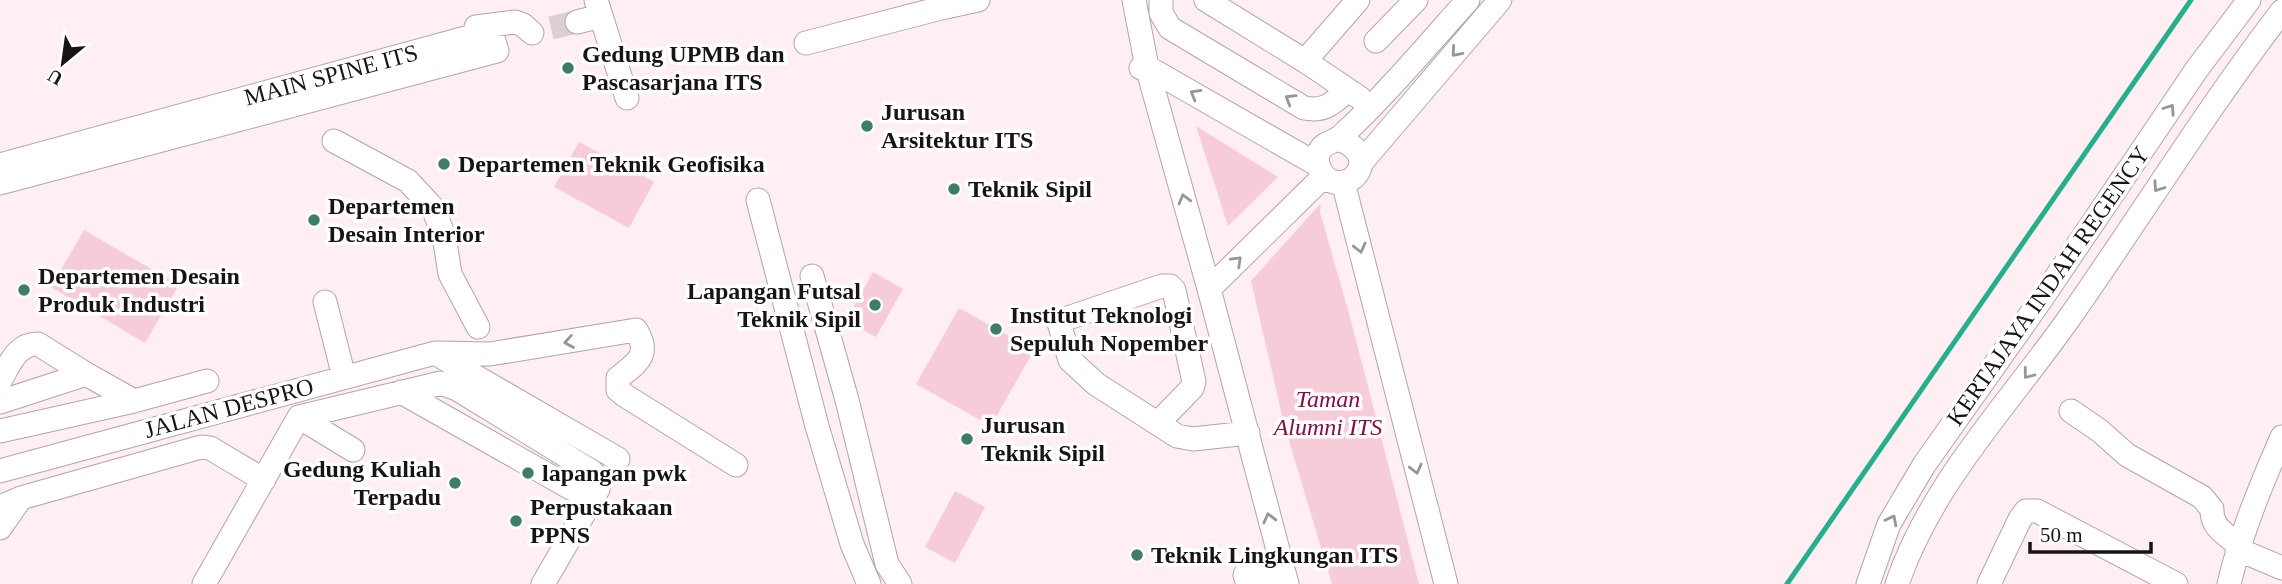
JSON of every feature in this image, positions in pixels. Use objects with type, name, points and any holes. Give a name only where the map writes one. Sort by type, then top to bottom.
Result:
[{"type":"street","points":[[806,43],[941,4],[978,0]]},
{"type":"street","points":[[1134,0],[1141,68],[1209,289],[1284,578],[1242,581]]},
{"type":"street","points":[[1161,0],[1161,13],[1170,28],[1304,108],[1318,110],[1329,106],[1348,90]]},
{"type":"street","points":[[1206,0],[1373,106]]},
{"type":"street","points":[[1305,61],[1358,0]]},
{"type":"street","points":[[1376,41],[1416,0]]},
{"type":"street","points":[[1446,584],[1328,174],[1317,156],[1327,142],[1338,139],[1373,106],[1468,0]]},
{"type":"street","points":[[1141,68],[1328,174],[1352,179],[1361,163],[1500,0]]},
{"type":"street","name":"KERTAJAYA INDAH REGENCY","points":[[1868,584],[1889,524],[1924,465],[2040,302],[2197,69],[2249,0]]},
{"type":"street","points":[[577,22],[599,8],[626,98]]},
{"type":"street","name":"KERTAJAYA INDAH REGENCY","points":[[1897,584],[1911,545],[1934,502],[2069,319],[2225,89],[2282,11]]},
{"type":"street","name":"MAIN SPINE ITS","points":[[3,173],[325,87],[497,51],[494,43],[542,31],[514,22],[489,24],[407,44],[393,40]]},
{"type":"street","points":[[2197,69],[2225,89]]},
{"type":"street","points":[[1338,139],[1356,148],[1361,163]]},
{"type":"street","points":[[334,141],[408,181],[433,208],[444,236],[450,274],[478,327]]},
{"type":"street","points":[[1209,289],[1328,174]]},
{"type":"street","points":[[758,200],[823,445],[865,576],[887,564]]},
{"type":"street","points":[[812,276],[856,436],[887,564],[900,584]]},
{"type":"street","points":[[1158,423],[1192,388],[1194,382],[1174,290],[1170,286],[1162,286],[1059,323],[1070,360],[1096,384],[1177,436],[1193,439],[1248,433]]},
{"type":"street","points":[[325,302],[344,377]]},
{"type":"street","points":[[2040,302],[2069,319]]},
{"type":"street","name":"JALAN DESPRO","points":[[0,471],[435,353],[490,355],[636,330],[643,342],[643,354],[618,378],[618,390],[736,466]]},
{"type":"street","points":[[0,381],[19,349],[28,344],[38,344],[134,401]]},
{"type":"street","points":[[435,353],[618,459]]},
{"type":"street","points":[[0,402],[86,374]]},
{"type":"street","points":[[0,431],[134,401],[207,381]]},
{"type":"street","points":[[206,583],[299,417],[441,383],[457,389],[592,471],[599,480],[598,489],[543,584]]},
{"type":"street","points":[[2071,411],[2100,431],[2127,455],[2202,498],[2212,509],[2215,526],[2238,547],[2282,568]]},
{"type":"street","points":[[299,417],[353,450]]},
{"type":"street","points":[[823,445],[856,436]]},
{"type":"street","points":[[2229,584],[2238,547],[2282,437]]},
{"type":"street","points":[[0,528],[11,503],[201,447],[210,448],[264,480]]},
{"type":"street","points":[[1989,584],[2020,519],[2026,511],[2037,511],[2176,584]]},
{"type":"green space","points":[[1196,126],[1278,177],[1228,226]]},
{"type":"green space","points":[[579,142],[654,182],[629,228],[554,187]]},
{"type":"green space","name":"Taman Alumni ITS","points":[[1321,203],[1320,212],[1419,584],[1332,584],[1284,424],[1251,281]]},
{"type":"green space","points":[[84,230],[179,285],[145,343],[51,287]]},
{"type":"green space","name":"Lapangan Futsal Teknik Sipil","points":[[873,272],[903,289],[876,337],[846,321]]},
{"type":"green space","points":[[959,308],[1034,350],[991,426],[916,384]]},
{"type":"green space","points":[[955,491],[985,507],[955,563],[925,547]]},
{"type":"waterway","points":[[1787,584],[2191,0]]},
{"type":"tunnel","points":[[551,28],[577,22]]},
{"type":"place","name":"Gedung UPMB dan Pascasarjana ITS","points":[[568,68]]},
{"type":"place","name":"Jurusan Arsitektur ITS","points":[[867,126]]},
{"type":"place","name":"Departemen Teknik Geofisika","points":[[444,164]]},
{"type":"place","name":"Teknik Sipil","points":[[954,189]]},
{"type":"place","name":"Departemen Desain Interior","points":[[314,220]]},
{"type":"place","name":"Departemen Desain Produk Industri","points":[[24,290]]},
{"type":"place","name":"Lapangan Futsal Teknik Sipil","points":[[875,305]]},
{"type":"place","name":"Institut Teknologi Sepuluh Nopember","points":[[996,329]]},
{"type":"place","name":"Jurusan Teknik Sipil","points":[[967,439]]},
{"type":"place","name":"lapangan pwk","points":[[528,473]]},
{"type":"place","name":"Gedung Kuliah Terpadu","points":[[455,483]]},
{"type":"place","name":"Perpustakaan PPNS","points":[[516,521]]},
{"type":"place","name":"Teknik Lingkungan ITS","points":[[1137,555]]}]
